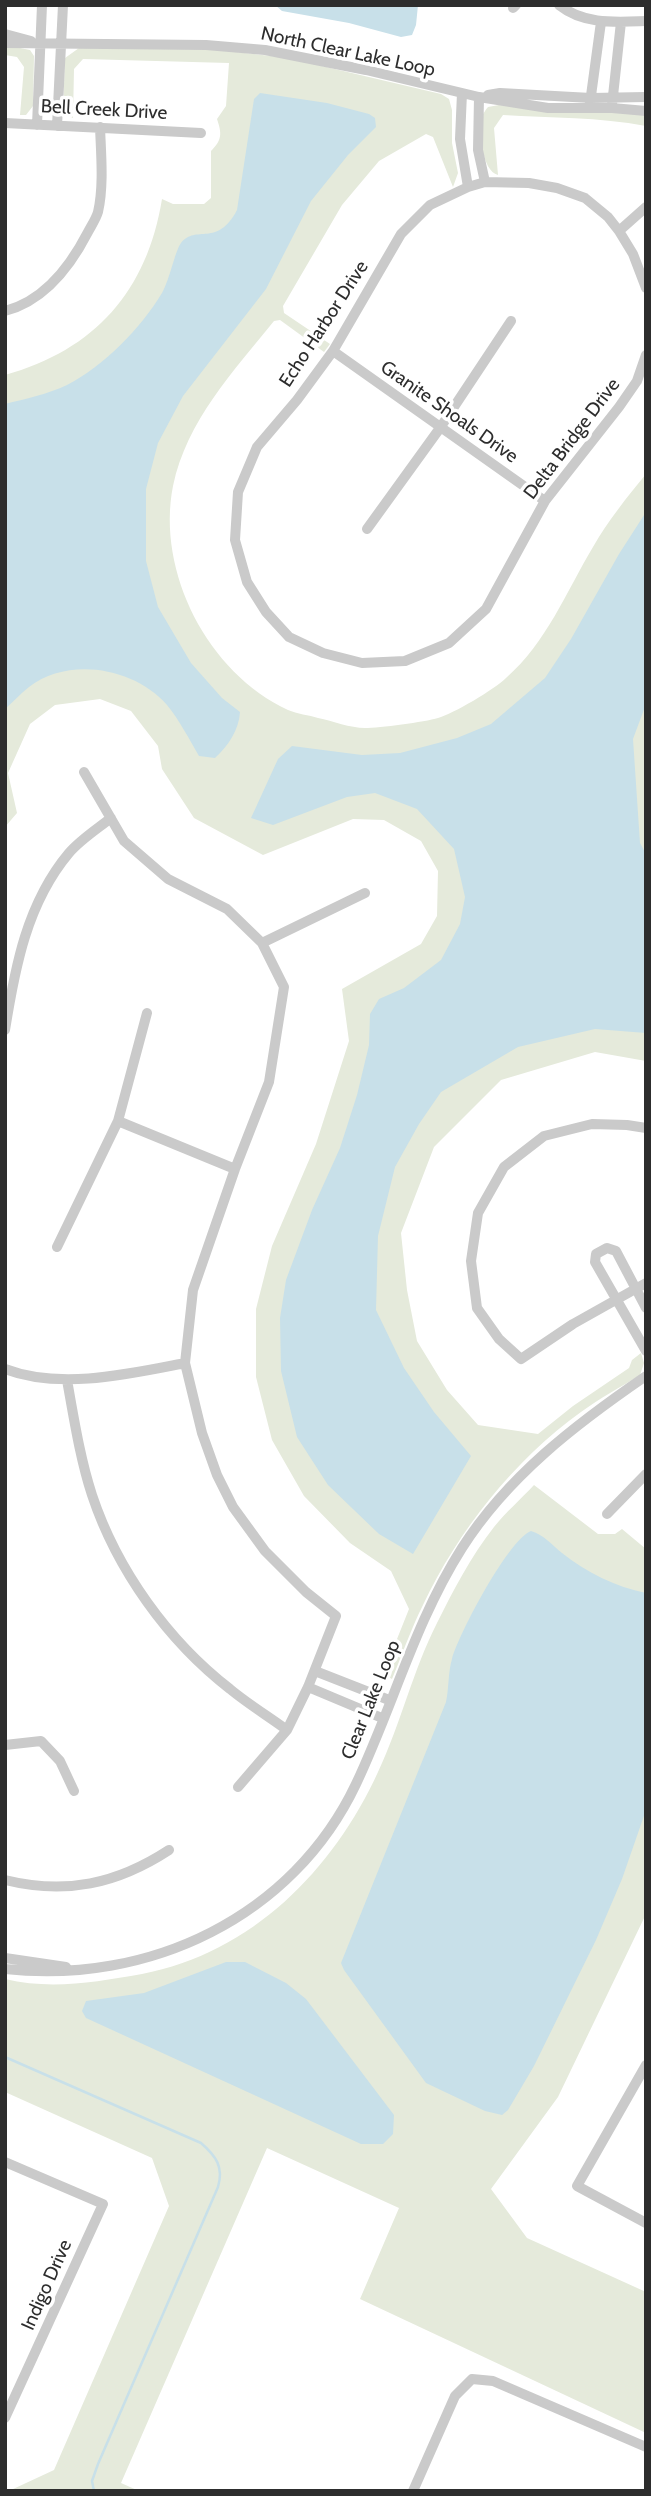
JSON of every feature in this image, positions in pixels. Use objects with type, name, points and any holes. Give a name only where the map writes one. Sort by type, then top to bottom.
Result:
[{"type":"street","points":[[37,125],[42,5]]},
{"type":"street","points":[[57,126],[63,5]]},
{"type":"street","points":[[559,5],[565,10],[601,22],[646,21]]},
{"type":"street","points":[[590,104],[601,22]]},
{"type":"street","points":[[612,103],[621,22]]},
{"type":"street","name":"North Clear Lake Loop","points":[[5,34],[41,43]]},
{"type":"street","name":"North Clear Lake Loop","points":[[5,43],[206,45],[265,50],[366,70],[479,97],[548,108],[612,103],[646,97]]},
{"type":"street","points":[[462,93],[460,139],[468,187]]},
{"type":"street","points":[[479,97],[478,150],[485,182]]},
{"type":"street","name":"North Clear Lake Loop","points":[[612,103],[646,111]]},
{"type":"street","name":"Bell Creek Drive","points":[[5,123],[201,133]]},
{"type":"street","points":[[5,311],[14,309],[47,289],[76,255],[98,213],[100,127]]},
{"type":"street","name":"Echo Harbor Drive","points":[[289,637],[266,612],[247,582],[235,540],[238,492],[257,447],[297,400],[333,351],[401,234],[430,205],[485,182],[529,183],[558,188],[585,198],[608,217],[619,231]]},
{"type":"street","points":[[646,207],[619,231],[633,254],[646,288]]},
{"type":"street","points":[[367,529],[439,428],[510,321]]},
{"type":"street","name":"Granite Shoals Drive","points":[[333,351],[545,501]]},
{"type":"street","name":"Delta Bridge Drive","points":[[289,637],[323,653],[362,663],[405,661],[449,642],[486,609],[545,501],[637,381],[646,355]]},
{"type":"street","points":[[84,772],[124,841],[168,879],[227,909],[262,943],[284,987],[269,1082],[235,1169],[194,1290],[185,1363],[202,1433],[217,1475],[233,1507],[265,1551],[306,1592],[336,1616],[315,1671],[287,1730],[238,1787]]},
{"type":"street","points":[[5,1030],[25,934],[39,896],[70,852],[111,818]]},
{"type":"street","points":[[262,943],[365,893]]},
{"type":"street","points":[[57,1247],[118,1121],[147,1013]]},
{"type":"street","points":[[118,1121],[235,1169]]},
{"type":"street","points":[[646,1128],[592,1124],[544,1136],[505,1167],[478,1213],[471,1261],[477,1308],[499,1339],[521,1359],[573,1324],[646,1283]]},
{"type":"street","points":[[646,1308],[615,1251],[607,1248],[596,1254],[595,1262],[646,1351]]},
{"type":"street","points":[[5,1369],[33,1377],[67,1380],[185,1363]]},
{"type":"street","name":"Clear Lake Loop","points":[[5,1969],[53,1972],[83,1969],[135,1962],[172,1951],[234,1922],[289,1879],[317,1848],[341,1814],[442,1581],[487,1513],[511,1484],[585,1418],[646,1376]]},
{"type":"street","points":[[67,1380],[79,1450],[92,1496],[132,1580],[174,1635],[204,1667],[230,1690],[287,1730]]},
{"type":"street","points":[[607,1514],[646,1474]]},
{"type":"street","points":[[315,1671],[389,1700]]},
{"type":"street","points":[[308,1687],[382,1718]]},
{"type":"street","points":[[5,1745],[41,1741],[61,1761],[74,1791]]},
{"type":"street","points":[[5,1880],[27,1885],[61,1887],[92,1884],[118,1878],[148,1864],[169,1850]]},
{"type":"street","name":"Clear Lake Loop","points":[[5,1958],[83,1969]]},
{"type":"street","points":[[646,2065],[642,2081],[577,2186],[646,2223]]},
{"type":"street","name":"Indigo Drive","points":[[5,2162],[103,2204],[6,2418]]},
{"type":"street","points":[[413,2491],[455,2396],[472,2379],[493,2381],[646,2447]]},
{"type":"shaded area","points":[[5,45],[30,50],[34,56],[33,106],[26,115],[20,115],[24,67],[17,57],[5,55]]},
{"type":"shaded area","points":[[79,48],[202,48],[288,58],[441,94],[449,99],[452,110],[452,143],[458,173],[453,187],[433,137],[426,134],[379,161],[342,205],[283,306],[284,313],[330,344],[324,352],[280,320],[274,321],[213,398],[200,418],[180,462],[173,486],[170,519],[173,552],[181,585],[194,616],[212,646],[234,671],[259,693],[288,710],[359,728],[432,720],[463,706],[501,683],[533,649],[555,616],[599,537],[646,474],[646,1061],[595,1052],[501,1080],[434,1147],[401,1233],[407,1290],[417,1341],[447,1390],[478,1425],[538,1434],[573,1406],[629,1368],[632,1360],[641,1353],[644,1363],[640,1375],[588,1407],[556,1431],[490,1499],[437,1577],[392,1679],[383,1674],[409,1609],[391,1571],[350,1543],[304,1496],[272,1440],[256,1377],[256,1309],[272,1246],[316,1144],[349,1041],[342,989],[421,944],[437,916],[438,871],[421,841],[384,820],[353,819],[263,855],[194,818],[162,769],[158,746],[131,711],[100,699],[55,705],[30,724],[8,773],[17,813],[5,827],[5,375],[37,364],[65,350],[90,333],[112,312],[144,262],[155,232],[162,199],[173,204],[204,204],[211,198],[211,151],[220,136],[217,119],[226,106],[229,63],[83,59],[74,69],[73,118],[63,113],[65,58]]},
{"type":"shaded area","points":[[499,105],[646,113],[646,126],[593,119],[503,115],[494,128],[498,175],[485,159],[481,131],[482,117],[486,109]]},
{"type":"shaded area","points":[[534,1485],[598,1534],[615,1534],[622,1529],[646,1549],[646,1914],[558,2097],[491,2189],[527,2238],[646,2292],[646,2433],[360,2299],[399,2208],[267,2148],[121,2483],[139,2491],[11,2490],[54,2470],[169,2206],[152,2158],[5,2092],[5,1979],[39,1984],[74,1984],[142,1974],[182,1963],[219,1947],[253,1927],[284,1902],[313,1873],[338,1842],[359,1808],[378,1772],[429,1641],[456,1586],[494,1527]]},
{"type":"water","points":[[275,5],[418,5],[412,35],[401,37],[349,23],[282,11]]},
{"type":"water","points":[[260,93],[327,103],[369,114],[375,118],[376,127],[348,155],[311,201],[266,289],[183,396],[158,443],[146,489],[146,561],[158,607],[191,663],[222,698],[240,712],[235,731],[215,758],[199,756],[172,711],[154,692],[138,682],[101,670],[82,669],[45,677],[29,687],[5,709],[5,404],[67,385],[108,357],[144,319],[162,293],[181,243],[193,235],[222,229],[229,222],[237,210],[254,99]]},
{"type":"water","points":[[646,512],[646,704],[633,739],[640,843],[646,854],[646,1033],[595,1029],[518,1047],[441,1092],[395,1167],[378,1236],[376,1310],[404,1368],[434,1412],[471,1456],[413,1554],[379,1534],[328,1485],[297,1437],[281,1371],[280,1318],[286,1280],[312,1210],[340,1148],[357,1095],[369,1045],[370,1014],[379,999],[404,988],[441,960],[460,924],[465,897],[454,849],[417,809],[375,793],[347,797],[273,825],[251,818],[278,759],[292,746],[362,755],[400,753],[457,738],[491,724],[545,678]]},
{"type":"water","points":[[531,1531],[591,1572],[613,1583],[646,1593],[646,1810],[622,1879],[596,1940],[534,2066],[508,2110],[502,2115],[485,2111],[426,2083],[341,1963],[446,1702],[451,1664],[457,1646],[474,1609],[498,1568],[510,1551]]},
{"type":"water","points":[[226,1962],[245,1962],[286,1983],[306,1999],[394,2115],[393,2134],[383,2144],[361,2144],[86,2018],[82,2011],[86,2001],[144,1993]]},
{"type":"waterway","points":[[5,2057],[201,2143],[215,2157],[219,2168],[218,2187],[98,2464],[92,2481],[94,2491]]}]
